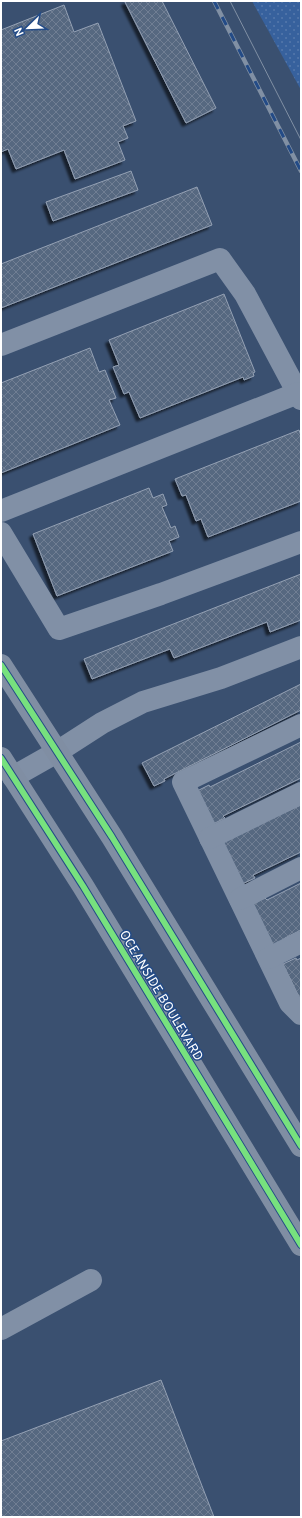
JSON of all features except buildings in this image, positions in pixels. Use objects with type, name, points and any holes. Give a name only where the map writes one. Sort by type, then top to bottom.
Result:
[{"type":"main road","points":[[1,665],[112,837],[301,1146]]},
{"type":"main road","name":"OCEANSIDE BOULEVARD","points":[[1,758],[84,886],[301,1245]]},
{"type":"street","points":[[1,345],[220,259],[245,294],[299,396],[1,511]]},
{"type":"street","points":[[1,533],[59,629],[161,594],[301,542]]},
{"type":"street","points":[[13,777],[57,752],[102,723],[143,702],[221,678],[301,647]]},
{"type":"street","points":[[301,725],[183,782],[290,1003],[301,1014]]},
{"type":"street","points":[[210,838],[301,793]]},
{"type":"street","points":[[240,899],[301,868]]},
{"type":"street","points":[[269,958],[301,942]]},
{"type":"street","points":[[1,1329],[91,1280]]},
{"type":"shaded area","points":[[252,1],[301,1],[301,90]]},
{"type":"tram line","points":[[230,1],[301,140]]},
{"type":"railway","points":[[214,1],[301,171]]},
{"type":"cycle path","points":[[1,665],[112,837],[301,1146]]},
{"type":"cycle path","points":[[1,758],[83,886],[301,1245]]}]
